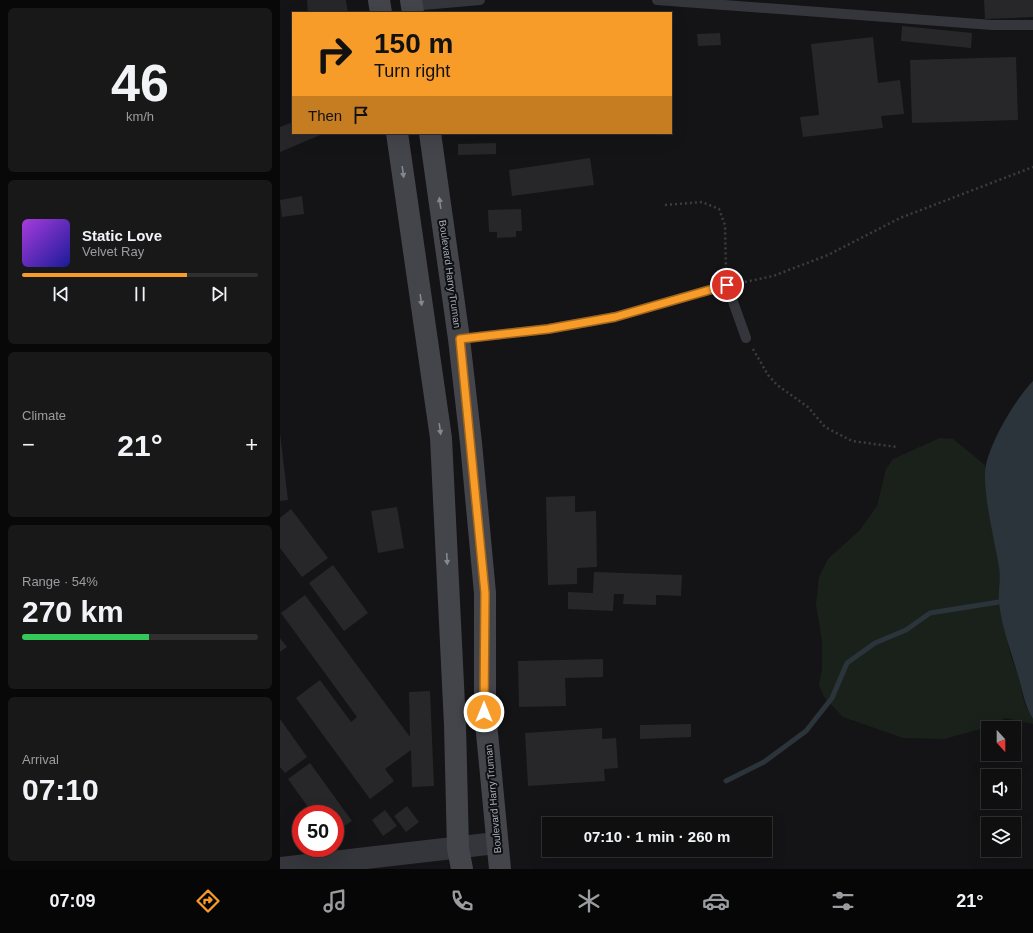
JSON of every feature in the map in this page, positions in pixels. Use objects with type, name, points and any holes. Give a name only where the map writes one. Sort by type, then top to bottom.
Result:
[{"type":"main road","points":[[379,0],[381,12]]},
{"type":"main road","points":[[397,134],[441,438],[455,725],[458,848],[462,869]]},
{"type":"main road","name":"Boulevard Harry Truman","points":[[430,134],[460,339],[485,593],[484,712],[496,843],[500,869]]},
{"type":"street","points":[[280,868],[496,843]]},
{"type":"lane","points":[[412,6],[480,0]]},
{"type":"lane","points":[[658,0],[992,25],[1033,25]]},
{"type":"lane","points":[[460,339],[548,329],[615,317],[727,285],[746,338]]},
{"type":"path","points":[[665,205],[702,202],[719,209],[725,225],[727,285],[773,276],[821,258],[900,218],[1033,167]]},
{"type":"path","points":[[746,338],[768,375],[777,385],[808,407],[825,427],[852,440],[897,447]]},
{"type":"shaded area","points":[[1033,381],[1033,719],[1024,699],[1000,613],[1000,571],[989,515],[985,475],[986,465],[993,444],[1005,420],[1019,398]]},
{"type":"shaded area","points":[[940,438],[953,439],[985,465],[986,492],[1000,569],[999,602],[1010,653],[1019,679],[1025,705],[1033,719],[1033,724],[1006,718],[999,721],[981,721],[981,728],[944,739],[903,738],[843,717],[824,697],[819,685],[822,669],[822,641],[816,605],[819,577],[828,559],[860,530],[877,506],[886,469],[893,459]]},
{"type":"building","points":[[307,0],[346,0],[348,12],[308,12]]},
{"type":"building","points":[[984,0],[1033,0],[1033,17],[985,19]]},
{"type":"building","points":[[902,26],[972,33],[971,48],[901,41]]},
{"type":"building","points":[[720,33],[721,45],[698,46],[697,34]]},
{"type":"building","points":[[873,37],[878,83],[900,80],[904,114],[881,116],[883,128],[803,137],[800,117],[819,115],[811,44]]},
{"type":"building","points":[[1016,57],[1018,120],[912,123],[910,60]]},
{"type":"building","points":[[292,122],[292,134],[323,134],[280,152],[280,127]]},
{"type":"building","points":[[496,143],[496,154],[458,155],[458,144]]},
{"type":"building","points":[[590,158],[594,185],[512,196],[509,170]]},
{"type":"building","points":[[302,196],[304,214],[282,217],[280,200]]},
{"type":"building","points":[[521,209],[522,231],[516,231],[516,237],[497,238],[497,232],[489,232],[488,210]]},
{"type":"building","points":[[280,433],[288,500],[280,501]]},
{"type":"building","points":[[575,496],[575,512],[596,511],[597,567],[577,568],[577,584],[548,585],[546,497]]},
{"type":"building","points":[[397,507],[404,548],[378,553],[371,511]]},
{"type":"building","points":[[291,509],[328,558],[302,577],[280,548],[280,518]]},
{"type":"building","points":[[333,565],[368,613],[344,631],[309,583]]},
{"type":"building","points":[[594,572],[682,575],[681,596],[656,595],[656,605],[623,604],[624,594],[614,594],[613,611],[568,609],[568,592],[593,593]]},
{"type":"building","points":[[305,595],[410,737],[409,692],[430,691],[434,786],[412,787],[411,750],[385,769],[394,781],[370,799],[296,698],[320,680],[351,722],[357,717],[281,613]]},
{"type":"building","points":[[280,638],[287,647],[280,652]]},
{"type":"building","points":[[603,659],[603,677],[565,678],[566,706],[519,707],[518,661]]},
{"type":"building","points":[[280,719],[307,757],[285,773],[280,767]]},
{"type":"building","points":[[691,724],[691,737],[640,739],[640,725]]},
{"type":"building","points":[[602,728],[602,739],[616,738],[618,768],[604,769],[605,781],[528,786],[525,733]]},
{"type":"building","points":[[310,763],[340,805],[307,805],[288,779]]},
{"type":"building","points":[[407,806],[419,822],[406,832],[394,816]]},
{"type":"building","points":[[344,810],[352,821],[344,826]]},
{"type":"building","points":[[385,810],[397,826],[383,836],[372,820]]},
{"type":"waterway","points":[[726,781],[764,762],[806,731],[832,698],[847,663],[875,643],[906,630],[930,613],[999,602]]},
{"type":"route","points":[[484,712],[485,593],[460,339],[548,329],[615,317],[727,285]]}]
